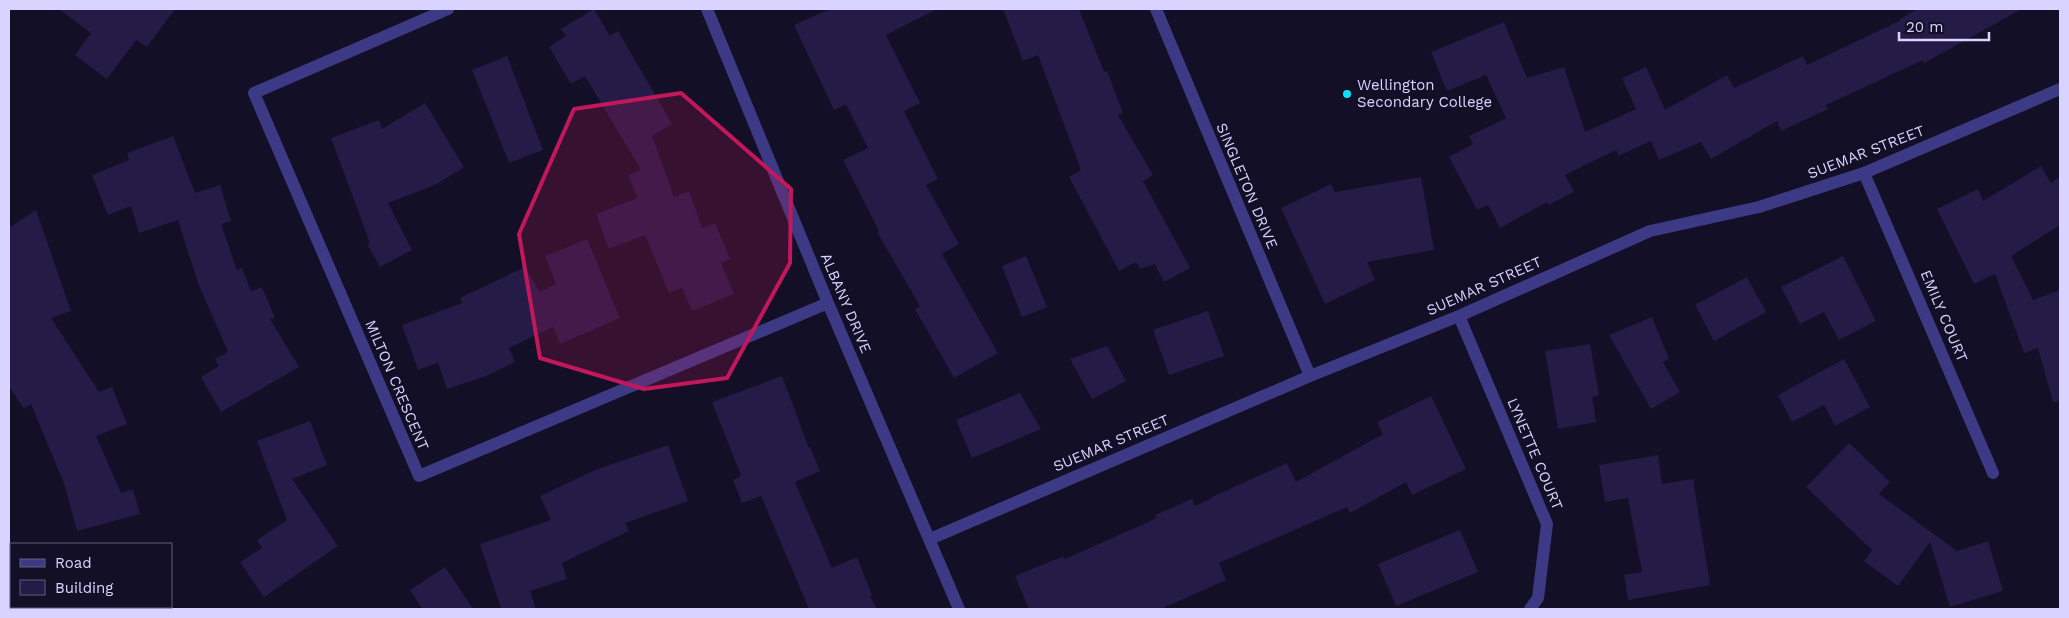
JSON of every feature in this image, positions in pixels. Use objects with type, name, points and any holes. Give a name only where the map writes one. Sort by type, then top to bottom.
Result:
[{"type":"street","name":"MILTON CRESCENT","points":[[448,9],[254,93],[419,476],[828,303]]},
{"type":"street","name":"ALBANY DRIVE","points":[[707,9],[828,303],[959,609]]},
{"type":"street","name":"SINGLETON DRIVE","points":[[1156,9],[1226,180],[1310,376]]},
{"type":"street","name":"SUEMAR STREET","points":[[930,539],[1310,376],[1459,316],[1650,231],[1759,207],[1864,172],[2060,89]]},
{"type":"street","name":"EMILY COURT","points":[[1864,172],[1993,473]]},
{"type":"street","name":"LYNETTE COURT","points":[[1459,316],[1547,524],[1538,598],[1530,609]]},
{"type":"highlighted area","points":[[681,93],[791,189],[790,263],[727,378],[644,389],[540,358],[519,234],[574,109]]},
{"type":"building","points":[[59,9],[175,9],[147,47],[136,40],[107,79],[75,55],[91,33]]},
{"type":"building","points":[[594,9],[610,36],[618,31],[672,124],[652,136],[674,197],[689,191],[702,228],[715,223],[730,259],[721,263],[734,294],[692,311],[682,288],[669,293],[645,235],[609,249],[596,214],[637,198],[628,175],[641,170],[585,76],[571,84],[549,47],[566,36],[561,29]]},
{"type":"building","points":[[830,9],[937,9],[886,35],[920,103],[904,111],[938,179],[926,185],[959,244],[942,254],[998,353],[954,378],[915,309],[920,306],[877,232],[879,231],[843,160],[868,148],[846,104],[834,110],[794,25]]},
{"type":"building","points":[[1003,9],[1079,9],[1104,72],[1107,71],[1123,113],[1118,115],[1153,175],[1143,181],[1190,268],[1164,282],[1155,264],[1140,269],[1136,262],[1119,271],[1069,177],[1081,170],[1038,55],[1023,61]]},
{"type":"building","points":[[1918,9],[2022,9],[1924,63],[1923,60],[1826,105],[1828,109],[1781,131],[1777,121],[1711,159],[1701,142],[1659,160],[1651,141],[1618,156],[1616,150],[1565,175],[1574,192],[1548,205],[1547,202],[1500,228],[1488,205],[1477,210],[1449,157],[1473,144],[1469,136],[1506,118],[1486,75],[1447,91],[1431,52],[1504,22],[1527,78],[1564,67],[1585,132],[1636,109],[1622,78],[1646,67],[1665,110],[1727,75],[1734,88],[1803,56],[1807,65],[1901,20]]},
{"type":"building","points":[[507,56],[543,150],[509,163],[472,70]]},
{"type":"building","points":[[425,103],[464,167],[437,184],[388,203],[412,250],[380,267],[367,244],[370,243],[331,138],[379,120],[382,129]]},
{"type":"building","points":[[173,136],[195,193],[220,185],[231,221],[221,224],[237,270],[242,268],[251,291],[262,287],[275,318],[270,319],[299,367],[221,412],[201,377],[219,366],[215,359],[228,352],[198,283],[178,220],[139,233],[131,206],[108,215],[92,175],[129,160],[127,153]]},
{"type":"building","points":[[2041,166],[2051,183],[2060,177],[2060,225],[2011,256],[2033,300],[2060,290],[2060,401],[2053,402],[2038,348],[2024,353],[1995,274],[1974,284],[1937,209],[1978,189],[1983,201]]},
{"type":"building","points":[[1421,177],[1434,250],[1367,262],[1375,280],[1325,304],[1281,208],[1331,184],[1335,192]]},
{"type":"building","points":[[36,210],[71,311],[51,318],[99,392],[112,387],[127,424],[96,436],[121,493],[133,489],[140,514],[77,531],[65,486],[31,404],[24,409],[9,386],[9,228]]},
{"type":"building","points":[[587,239],[620,318],[560,344],[553,327],[509,348],[515,362],[486,376],[447,389],[438,363],[418,370],[402,325],[462,303],[460,298],[525,267],[540,292],[556,284],[545,256]]},
{"type":"building","points":[[1026,256],[1047,307],[1022,317],[1002,266]]},
{"type":"building","points":[[1843,256],[1876,321],[1839,340],[1824,312],[1800,324],[1781,287]]},
{"type":"building","points":[[1747,277],[1766,312],[1714,341],[1695,305]]},
{"type":"building","points":[[1208,311],[1224,356],[1169,375],[1153,330]]},
{"type":"building","points":[[1652,317],[1669,359],[1663,362],[1680,392],[1651,409],[1609,335]]},
{"type":"building","points":[[1590,344],[1599,395],[1592,397],[1596,422],[1558,429],[1545,351]]},
{"type":"building","points":[[1107,346],[1126,381],[1092,399],[1070,359]]},
{"type":"building","points":[[1844,359],[1870,407],[1835,426],[1824,405],[1792,422],[1778,395]]},
{"type":"building","points":[[782,376],[809,448],[820,471],[795,482],[832,568],[857,557],[872,595],[870,596],[877,609],[809,609],[761,496],[742,503],[733,480],[741,476],[712,402]]},
{"type":"building","points":[[1020,393],[1041,429],[972,458],[956,420]]},
{"type":"building","points":[[1431,396],[1466,469],[1412,495],[1406,482],[1350,513],[1347,507],[1219,563],[1226,580],[1161,609],[1029,609],[1015,576],[1064,556],[1065,559],[1157,518],[1155,515],[1192,499],[1195,506],[1287,463],[1296,482],[1383,434],[1377,422]]},
{"type":"building","points":[[310,421],[327,465],[292,479],[338,546],[264,597],[240,562],[262,548],[257,540],[287,520],[257,441]]},
{"type":"building","points":[[1849,443],[1890,482],[1879,494],[1957,551],[1988,541],[2003,591],[1950,607],[1930,542],[1898,586],[1864,561],[1872,550],[1806,487]]},
{"type":"building","points":[[668,445],[688,501],[625,523],[629,531],[562,563],[567,579],[530,591],[536,609],[501,609],[480,544],[551,520],[540,496],[595,470]]},
{"type":"building","points":[[1658,455],[1662,484],[1693,479],[1710,585],[1628,600],[1624,575],[1642,572],[1628,498],[1605,502],[1599,465]]},
{"type":"building","points":[[1460,530],[1478,572],[1396,606],[1378,564]]},
{"type":"building","points":[[445,567],[473,609],[422,609],[410,590]]},
{"type":"place","name":"Wellington Secondary College","points":[[1347,94]]}]
